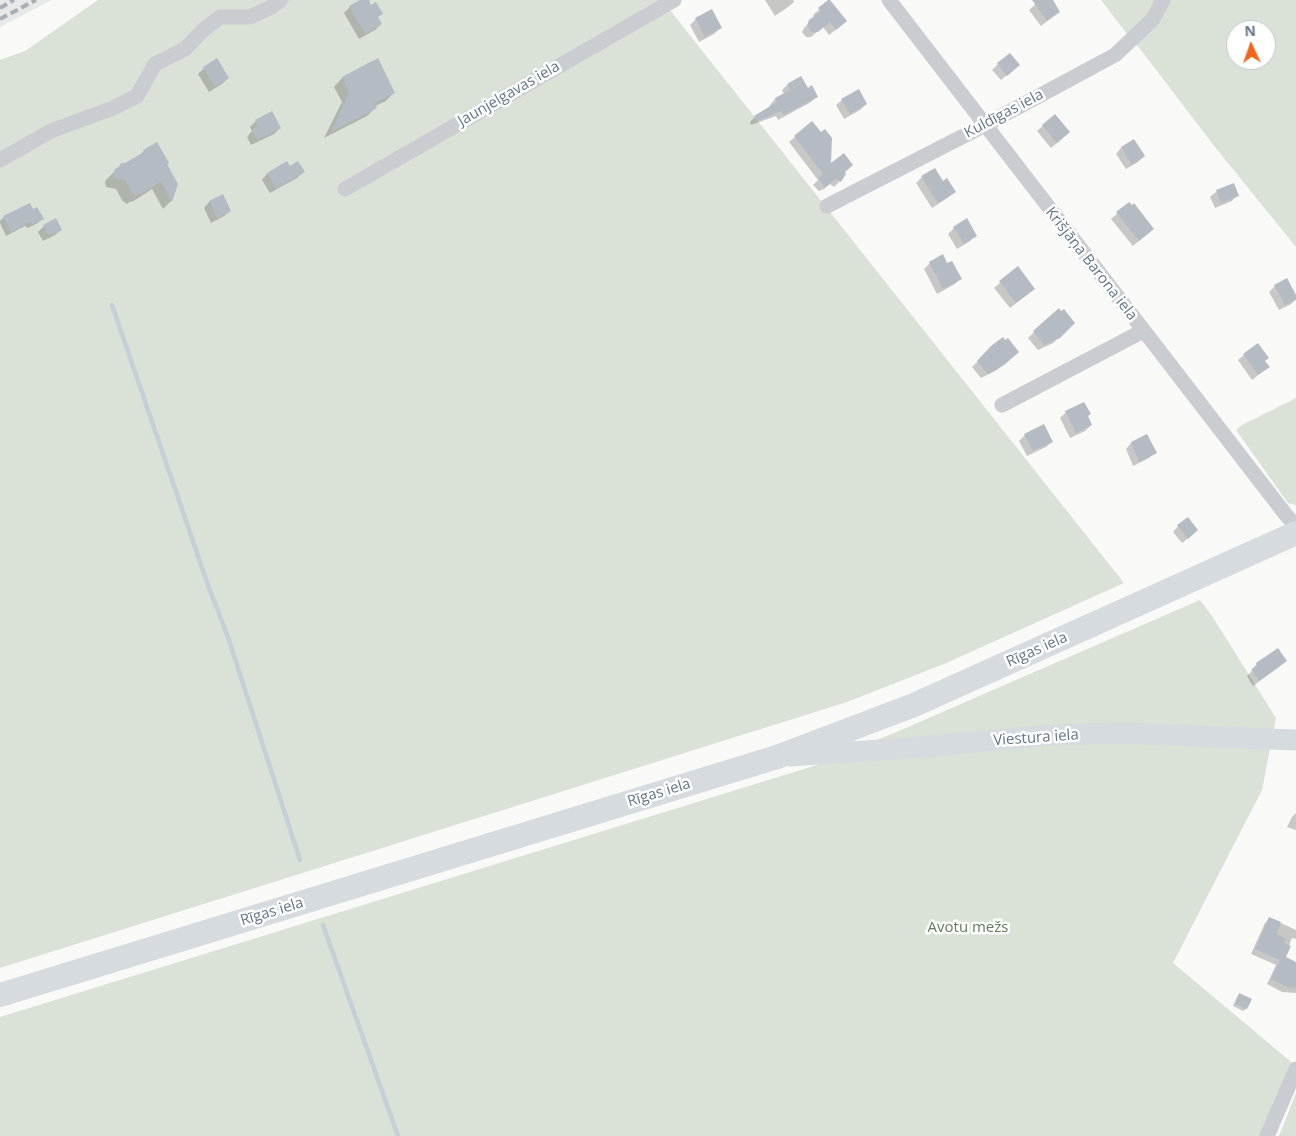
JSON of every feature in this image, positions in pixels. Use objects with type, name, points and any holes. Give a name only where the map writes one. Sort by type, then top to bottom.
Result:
[{"type":"main road","name":"Rīgas iela","points":[[0,995],[777,757],[914,705],[1296,533]]},
{"type":"street","points":[[0,160],[51,131],[113,108],[137,96],[155,64],[185,49],[203,30],[220,17],[250,17],[281,0]]},
{"type":"street","name":"Jaunjelgavas iela","points":[[345,189],[674,0]]},
{"type":"street","name":"Krišjāņa Barona iela","points":[[889,0],[1143,331],[1296,526]]},
{"type":"street","name":"Kuldīgas iela","points":[[827,206],[1115,55],[1153,19],[1163,0]]},
{"type":"street","points":[[1002,405],[1143,331]]},
{"type":"street","name":"Viestura iela","points":[[777,757],[1051,736],[1120,733],[1296,740]]},
{"type":"street","points":[[1267,1136],[1291,1090],[1296,1069]]},
{"type":"shaded area","points":[[1,0],[52,0],[0,27]]},
{"type":"green space","points":[[98,0],[662,0],[1124,583],[944,664],[847,702],[0,968],[0,60],[25,51]]},
{"type":"green space","points":[[1101,0],[1296,0],[1296,247],[1215,147]]},
{"type":"green space","points":[[1296,398],[1295,505],[1288,503],[1236,430],[1242,425]]},
{"type":"green space","name":"Avotu mežs","points":[[1200,600],[1276,718],[1262,790],[1173,963],[1296,1066],[1267,1136],[0,1136],[0,1017],[817,765]]},
{"type":"green space","points":[[1296,1093],[1296,1136],[1279,1136]]},
{"type":"building","points":[[360,0],[369,0],[371,5],[376,2],[383,14],[378,17],[382,24],[365,34],[349,6]]},
{"type":"building","points":[[828,0],[847,21],[836,30],[830,22],[818,32],[812,32],[807,26],[809,20],[821,11],[818,8]]},
{"type":"building","points":[[1032,0],[1053,0],[1060,12],[1047,21]]},
{"type":"building","points":[[712,9],[722,28],[705,37],[695,18]]},
{"type":"building","points":[[1010,53],[1020,65],[1007,76],[997,63]]},
{"type":"building","points":[[217,58],[229,78],[215,87],[203,67]]},
{"type":"building","points":[[378,58],[395,93],[374,104],[377,108],[331,132],[349,93],[342,77]]},
{"type":"building","points":[[801,76],[808,88],[812,85],[818,97],[783,115],[782,111],[757,121],[754,116],[777,102],[775,98],[790,90],[787,84]]},
{"type":"building","points":[[859,89],[867,104],[850,114],[841,99]]},
{"type":"building","points":[[272,111],[281,128],[257,140],[252,130],[258,126],[255,120]]},
{"type":"building","points":[[1055,114],[1070,132],[1057,143],[1042,125]]},
{"type":"building","points":[[812,121],[821,132],[825,129],[832,138],[831,163],[844,153],[853,165],[845,172],[846,174],[841,182],[836,179],[825,187],[818,178],[823,174],[794,136]]},
{"type":"building","points":[[1134,139],[1145,156],[1132,165],[1121,147]]},
{"type":"building","points":[[157,142],[178,184],[172,202],[161,181],[135,196],[125,180],[114,178],[113,175],[115,169],[121,163],[125,163],[144,152],[143,150]]},
{"type":"building","points":[[287,161],[290,166],[298,161],[305,172],[276,189],[267,173]]},
{"type":"building","points":[[935,168],[943,181],[947,178],[956,192],[938,203],[921,176]]},
{"type":"building","points":[[1234,183],[1239,196],[1221,203],[1216,190]]},
{"type":"building","points":[[223,194],[231,211],[217,218],[209,201]]},
{"type":"building","points":[[1129,202],[1132,205],[1134,203],[1154,229],[1139,241],[1116,212]]},
{"type":"building","points":[[30,203],[33,209],[37,207],[44,219],[33,224],[30,222],[11,232],[3,216]]},
{"type":"building","points":[[56,218],[62,230],[49,236],[43,225]]},
{"type":"building","points":[[967,218],[977,236],[964,244],[953,227]]},
{"type":"building","points":[[943,254],[947,263],[952,261],[962,279],[943,289],[929,262]]},
{"type":"building","points":[[1018,266],[1035,289],[1016,303],[999,281]]},
{"type":"building","points":[[1287,278],[1296,295],[1296,300],[1285,305],[1274,285]]},
{"type":"building","points":[[1059,308],[1061,311],[1064,309],[1075,323],[1060,338],[1044,345],[1033,331]]},
{"type":"building","points":[[1003,337],[1005,340],[1008,338],[1019,352],[1004,365],[988,374],[977,361],[991,346]]},
{"type":"building","points":[[1258,343],[1269,358],[1265,361],[1270,367],[1258,375],[1243,354]]},
{"type":"building","points":[[1084,402],[1091,414],[1088,416],[1092,425],[1076,433],[1065,411]]},
{"type":"building","points":[[1044,424],[1053,442],[1033,451],[1024,434]]},
{"type":"building","points":[[1147,434],[1157,453],[1139,462],[1131,442]]},
{"type":"building","points":[[1188,517],[1198,530],[1188,539],[1177,525]]},
{"type":"building","points":[[1278,648],[1287,661],[1259,681],[1252,670],[1257,665],[1256,663]]},
{"type":"building","points":[[1269,917],[1281,922],[1277,934],[1286,939],[1284,943],[1291,946],[1286,957],[1296,962],[1296,988],[1287,987],[1271,979],[1280,960],[1255,949]]},
{"type":"building","points":[[1239,993],[1252,999],[1247,1009],[1235,1004]]},
{"type":"waterway","points":[[112,305],[208,585],[228,637],[300,860]]},
{"type":"waterway","points":[[323,925],[398,1136]]},
{"type":"railway","points":[[0,8],[14,0]]},
{"type":"railway","points":[[0,19],[36,0]]}]
